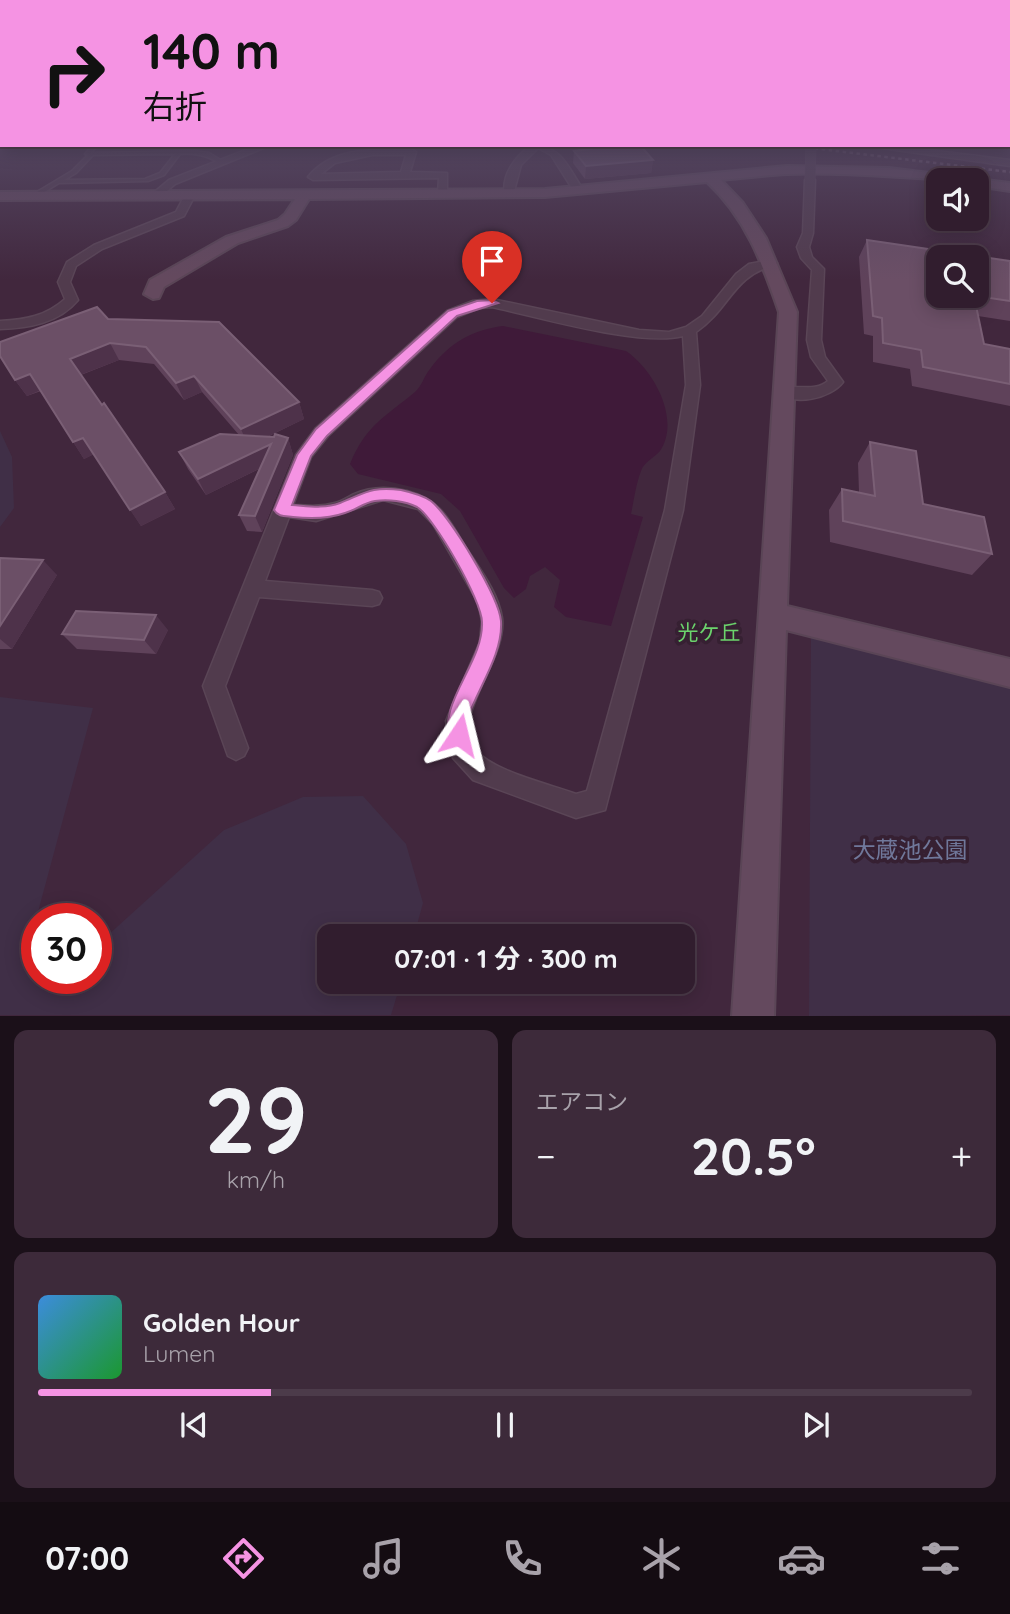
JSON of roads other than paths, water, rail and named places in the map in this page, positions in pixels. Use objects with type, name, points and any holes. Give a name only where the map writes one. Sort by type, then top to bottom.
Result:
[{"type":"street","points":[[156,195],[168,185]]},
{"type":"street","points":[[443,185],[443,193]]},
{"type":"street","points":[[509,193],[511,185]]},
{"type":"street","points":[[575,185],[579,191]]},
{"type":"street","points":[[0,196],[509,193],[579,191],[627,185]]},
{"type":"street","points":[[719,185],[741,207],[771,263],[788,312],[753,1016]]},
{"type":"street","points":[[786,392],[812,394],[829,391],[836,382],[818,356],[814,340],[818,269],[807,258],[803,247],[808,233],[810,185]]},
{"type":"street","points":[[0,325],[21,325],[47,318],[68,305],[72,300],[64,282],[71,264],[97,247],[180,214],[190,195]]},
{"type":"street","points":[[153,293],[156,284],[232,240],[283,223],[291,217],[304,195]]},
{"type":"street","points":[[236,748],[214,686],[304,455],[321,432],[452,314],[465,307],[505,304],[658,338],[690,332],[701,326],[747,268],[759,263],[771,263]]},
{"type":"street","points":[[282,510],[316,513],[343,508],[361,498],[383,494],[424,504],[439,519],[488,601],[492,621],[490,642],[457,721],[461,750],[481,772],[576,806],[596,801],[674,510],[693,384],[690,332]]},
{"type":"street","points":[[252,587],[372,598]]},
{"type":"street","points":[[774,615],[1010,673]]},
{"type":"lane","points":[[39,193],[52,185]]},
{"type":"district","name":"光ケ丘","points":[[709,632]]},
{"type":"park label","name":"大蔵池公園","points":[[910,849]]}]
